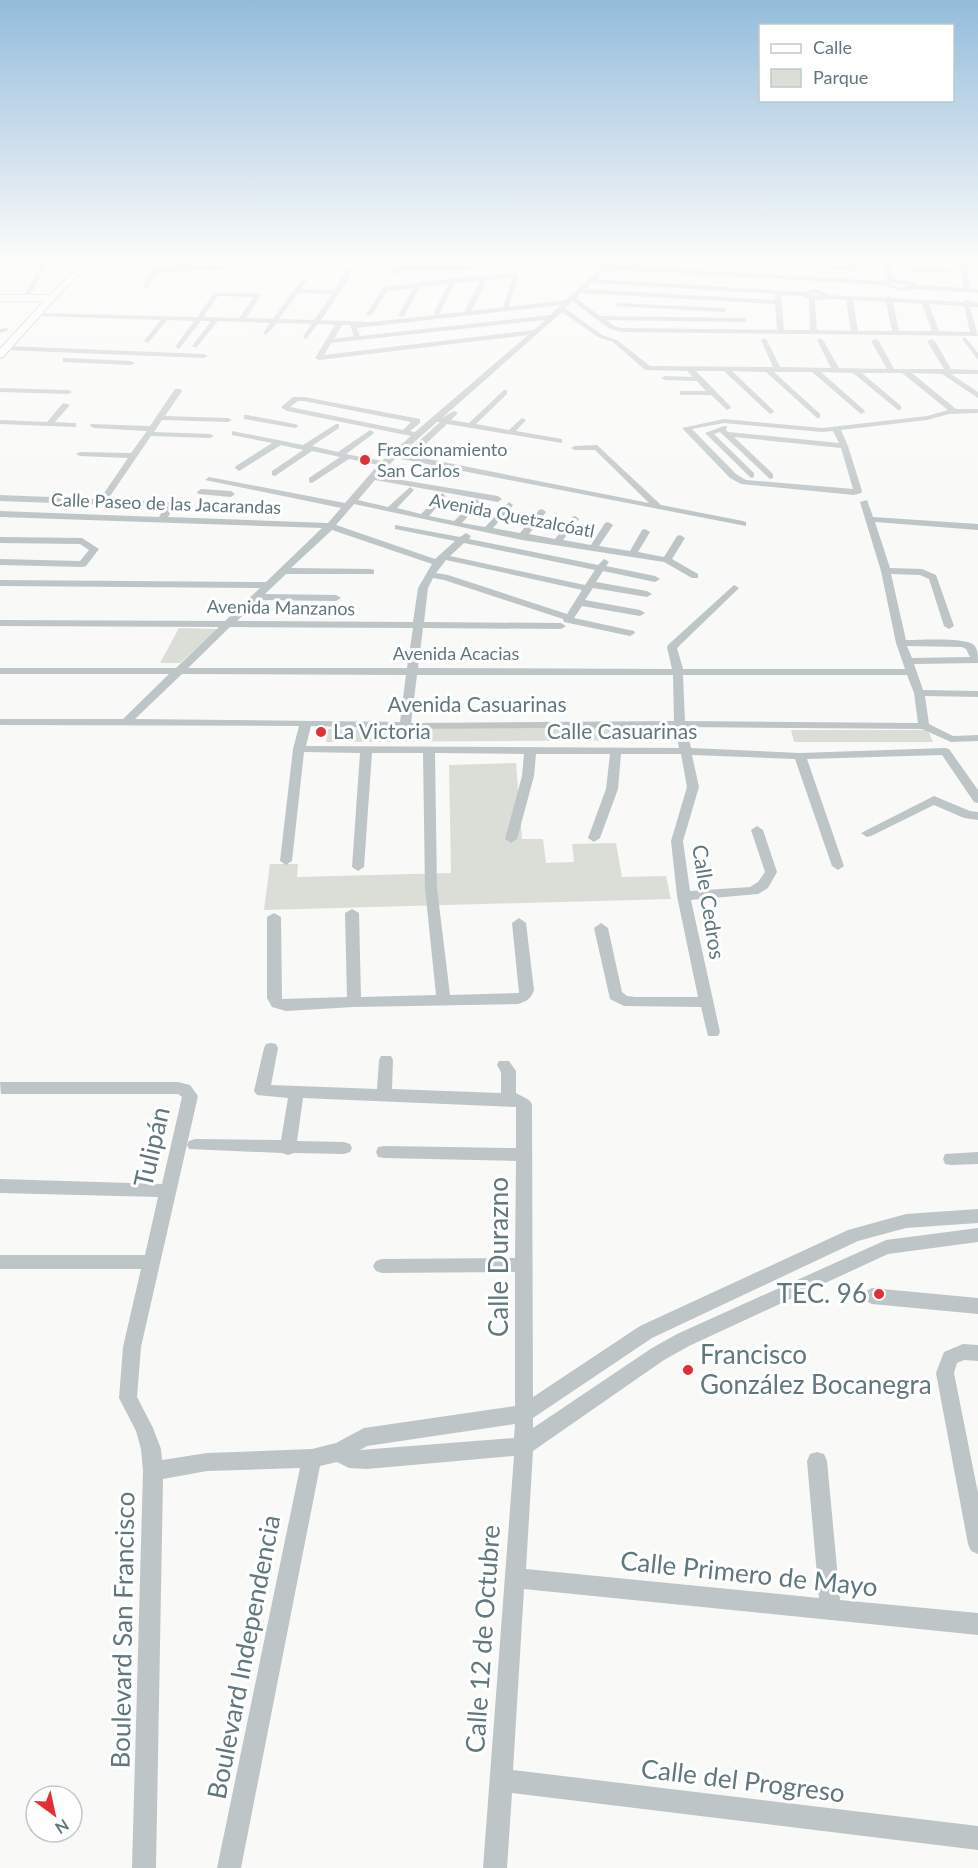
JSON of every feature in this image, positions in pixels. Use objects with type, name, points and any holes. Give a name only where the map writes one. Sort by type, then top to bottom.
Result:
[{"type":"street","points":[[327,347],[319,358],[410,347]]},
{"type":"street","points":[[126,722],[330,526],[384,464],[519,347]]},
{"type":"street","points":[[622,347],[646,367],[978,372]]},
{"type":"street","points":[[767,347],[777,369]]},
{"type":"street","points":[[824,347],[836,370]]},
{"type":"street","points":[[880,347],[898,371],[953,412]]},
{"type":"street","points":[[934,347],[947,373],[978,396]]},
{"type":"street","points":[[4,354],[204,356]]},
{"type":"street","points":[[55,360],[135,363]]},
{"type":"street","points":[[407,457],[495,371],[495,367]]},
{"type":"street","points":[[689,368],[727,408]]},
{"type":"street","points":[[726,369],[770,412]]},
{"type":"street","points":[[767,369],[817,416]]},
{"type":"street","points":[[814,370],[861,412]]},
{"type":"street","points":[[854,370],[898,408]]},
{"type":"street","points":[[664,378],[698,379]]},
{"type":"street","points":[[0,390],[68,392]]},
{"type":"street","points":[[102,502],[178,391]]},
{"type":"street","points":[[470,426],[504,392]]},
{"type":"street","points":[[682,393],[712,393]]},
{"type":"street","points":[[405,432],[417,420],[304,399],[296,399],[285,407],[287,410],[416,435]]},
{"type":"street","points":[[49,424],[66,405]]},
{"type":"street","points":[[855,489],[749,483],[738,479],[686,428],[725,428],[823,437],[838,432],[923,426],[953,412],[978,411]]},
{"type":"street","points":[[247,417],[295,426]]},
{"type":"street","points":[[160,418],[228,420]]},
{"type":"street","points":[[239,468],[305,419]]},
{"type":"street","points":[[434,419],[559,441]]},
{"type":"street","points":[[510,433],[522,420]]},
{"type":"street","points":[[0,422],[73,425]]},
{"type":"street","points":[[94,426],[210,436]]},
{"type":"street","points":[[275,474],[336,426]]},
{"type":"street","points":[[725,428],[770,476]]},
{"type":"street","points":[[751,475],[709,433],[725,428],[844,446]]},
{"type":"street","points":[[312,480],[370,432]]},
{"type":"street","points":[[838,432],[855,489]]},
{"type":"street","points":[[235,433],[384,464]]},
{"type":"street","points":[[575,448],[597,447],[658,507]]},
{"type":"street","points":[[80,454],[135,456]]},
{"type":"street","points":[[395,455],[743,524]]},
{"type":"street","points":[[738,479],[751,475],[770,476],[855,489]]},
{"type":"street","points":[[372,477],[498,499]]},
{"type":"street","points":[[209,480],[234,490]]},
{"type":"street","points":[[201,492],[234,490]]},
{"type":"street","points":[[224,504],[234,490]]},
{"type":"street","name":"Avenida Quetzalcóatl","points":[[234,490],[391,509],[522,537],[667,560],[695,576]]},
{"type":"street","points":[[391,509],[410,490]]},
{"type":"street","points":[[424,516],[442,496]]},
{"type":"street","points":[[0,498],[169,504],[170,507],[161,521]]},
{"type":"street","points":[[457,523],[476,502]]},
{"type":"street","points":[[864,502],[886,571],[901,643],[919,693],[924,726]]},
{"type":"street","points":[[487,530],[509,505]]},
{"type":"street","points":[[522,537],[542,512]]},
{"type":"street","name":"Calle Paseo de las Jacarandas","points":[[0,514],[330,526],[381,544],[441,560],[647,594]]},
{"type":"street","points":[[381,544],[412,514]]},
{"type":"street","points":[[557,542],[575,519]]},
{"type":"street","points":[[870,519],[978,527]]},
{"type":"street","points":[[593,548],[608,525]]},
{"type":"street","points":[[398,527],[460,541],[603,564],[655,579]]},
{"type":"street","points":[[405,726],[423,588],[429,575],[441,560],[474,528]]},
{"type":"street","points":[[633,554],[645,532]]},
{"type":"street","points":[[667,560],[680,538]]},
{"type":"street","points":[[0,540],[86,542],[94,549],[83,564],[0,562]]},
{"type":"street","points":[[566,622],[603,564]]},
{"type":"street","points":[[281,571],[371,572]]},
{"type":"street","points":[[886,571],[921,572],[933,577],[949,626]]},
{"type":"street","points":[[429,575],[445,578],[566,622],[630,633]]},
{"type":"street","points":[[0,583],[268,585]]},
{"type":"street","name":"Calle Cedros","points":[[713,1032],[684,896],[677,841],[693,787],[680,724],[678,671],[672,647],[734,588]]},
{"type":"street","points":[[255,597],[336,598]]},
{"type":"street","points":[[578,602],[640,613]]},
{"type":"street","name":"Avenida Manzanos","points":[[0,623],[418,626],[566,622]]},
{"type":"street","points":[[901,643],[964,644],[970,647],[977,660]]},
{"type":"street","name":"Avenida Acacias","points":[[0,671],[678,671],[910,667],[977,660]]},
{"type":"street","points":[[919,693],[978,694]]},
{"type":"street","name":"Avenida Casuarinas","points":[[0,722],[306,723],[405,726],[680,724],[924,726],[951,739]]},
{"type":"street","points":[[286,861],[299,749],[306,723]]},
{"type":"street","points":[[978,738],[951,739],[945,752],[978,799]]},
{"type":"street","name":"Calle Casuarinas","points":[[299,749],[687,751],[800,756],[945,752]]},
{"type":"street","points":[[357,867],[366,751]]},
{"type":"street","points":[[429,751],[431,888],[443,999]]},
{"type":"street","points":[[511,839],[528,776],[530,751]]},
{"type":"street","points":[[594,838],[612,789],[616,751]]},
{"type":"street","points":[[800,756],[838,866]]},
{"type":"street","points":[[867,833],[934,800],[978,816]]},
{"type":"street","points":[[684,896],[753,891],[763,885],[771,872],[757,830]]},
{"type":"street","points":[[352,913],[354,1002]]},
{"type":"street","points":[[274,917],[274,999],[277,1004],[286,1006],[443,999],[518,999],[525,996],[527,990],[519,923]]},
{"type":"street","points":[[601,928],[615,995],[624,1001],[636,1002],[706,1002]]},
{"type":"street","points":[[271,1048],[262,1091],[515,1099]]},
{"type":"street","points":[[384,1095],[386,1060]]},
{"type":"street","name":"Calle Durazno","points":[[504,1065],[508,1071],[515,1099],[524,1104],[523,1414]]},
{"type":"street","name":"Tulipán","points":[[1,1088],[186,1089],[190,1096],[132,1347],[128,1398]]},
{"type":"street","points":[[288,1149],[296,1093]]},
{"type":"street","points":[[195,1145],[288,1149],[344,1148]]},
{"type":"street","points":[[384,1152],[524,1155]]},
{"type":"street","points":[[951,1159],[978,1158]]},
{"type":"street","points":[[0,1186],[168,1191]]},
{"type":"street","points":[[153,1471],[207,1462],[312,1458],[339,1452],[364,1437],[523,1414],[646,1332],[854,1234],[906,1221],[978,1216]]},
{"type":"street","points":[[339,1452],[349,1459],[366,1460],[524,1446],[658,1354],[704,1330],[886,1247],[978,1235]]},
{"type":"street","points":[[0,1262],[153,1262]]},
{"type":"street","points":[[382,1266],[524,1265]]},
{"type":"street","points":[[872,1296],[978,1306]]},
{"type":"street","points":[[978,1353],[963,1352],[950,1358],[945,1373],[978,1544]]},
{"type":"street","name":"Boulevard San Francisco","points":[[128,1398],[144,1428],[151,1449],[153,1471],[144,1868]]},
{"type":"street","name":"Calle 12 de Octubre","points":[[495,1868],[524,1446],[523,1414]]},
{"type":"street","name":"Boulevard Independencia","points":[[229,1868],[312,1458]]},
{"type":"street","points":[[817,1461],[830,1609]]},
{"type":"street","name":"Calle Primero de Mayo","points":[[514,1578],[978,1624]]},
{"type":"street","name":"Calle del Progreso","points":[[501,1780],[978,1838]]},
{"type":"green space","points":[[179,628],[218,629],[180,663],[160,663]]},
{"type":"green space","points":[[674,726],[677,740],[326,742],[328,729]]},
{"type":"green space","points":[[791,730],[928,730],[933,742],[794,742]]},
{"type":"green space","points":[[516,763],[522,839],[543,839],[546,863],[574,862],[572,844],[616,843],[622,877],[666,876],[671,899],[264,910],[270,864],[298,864],[297,877],[451,873],[449,765]]},
{"type":"place","name":"Fraccionamiento San Carlos","points":[[365,460]]},
{"type":"place","name":"La Victoria","points":[[321,732]]},
{"type":"place","name":"TEC. 96","points":[[879,1294]]},
{"type":"place","name":"Francisco González Bocanegra","points":[[688,1370]]}]
